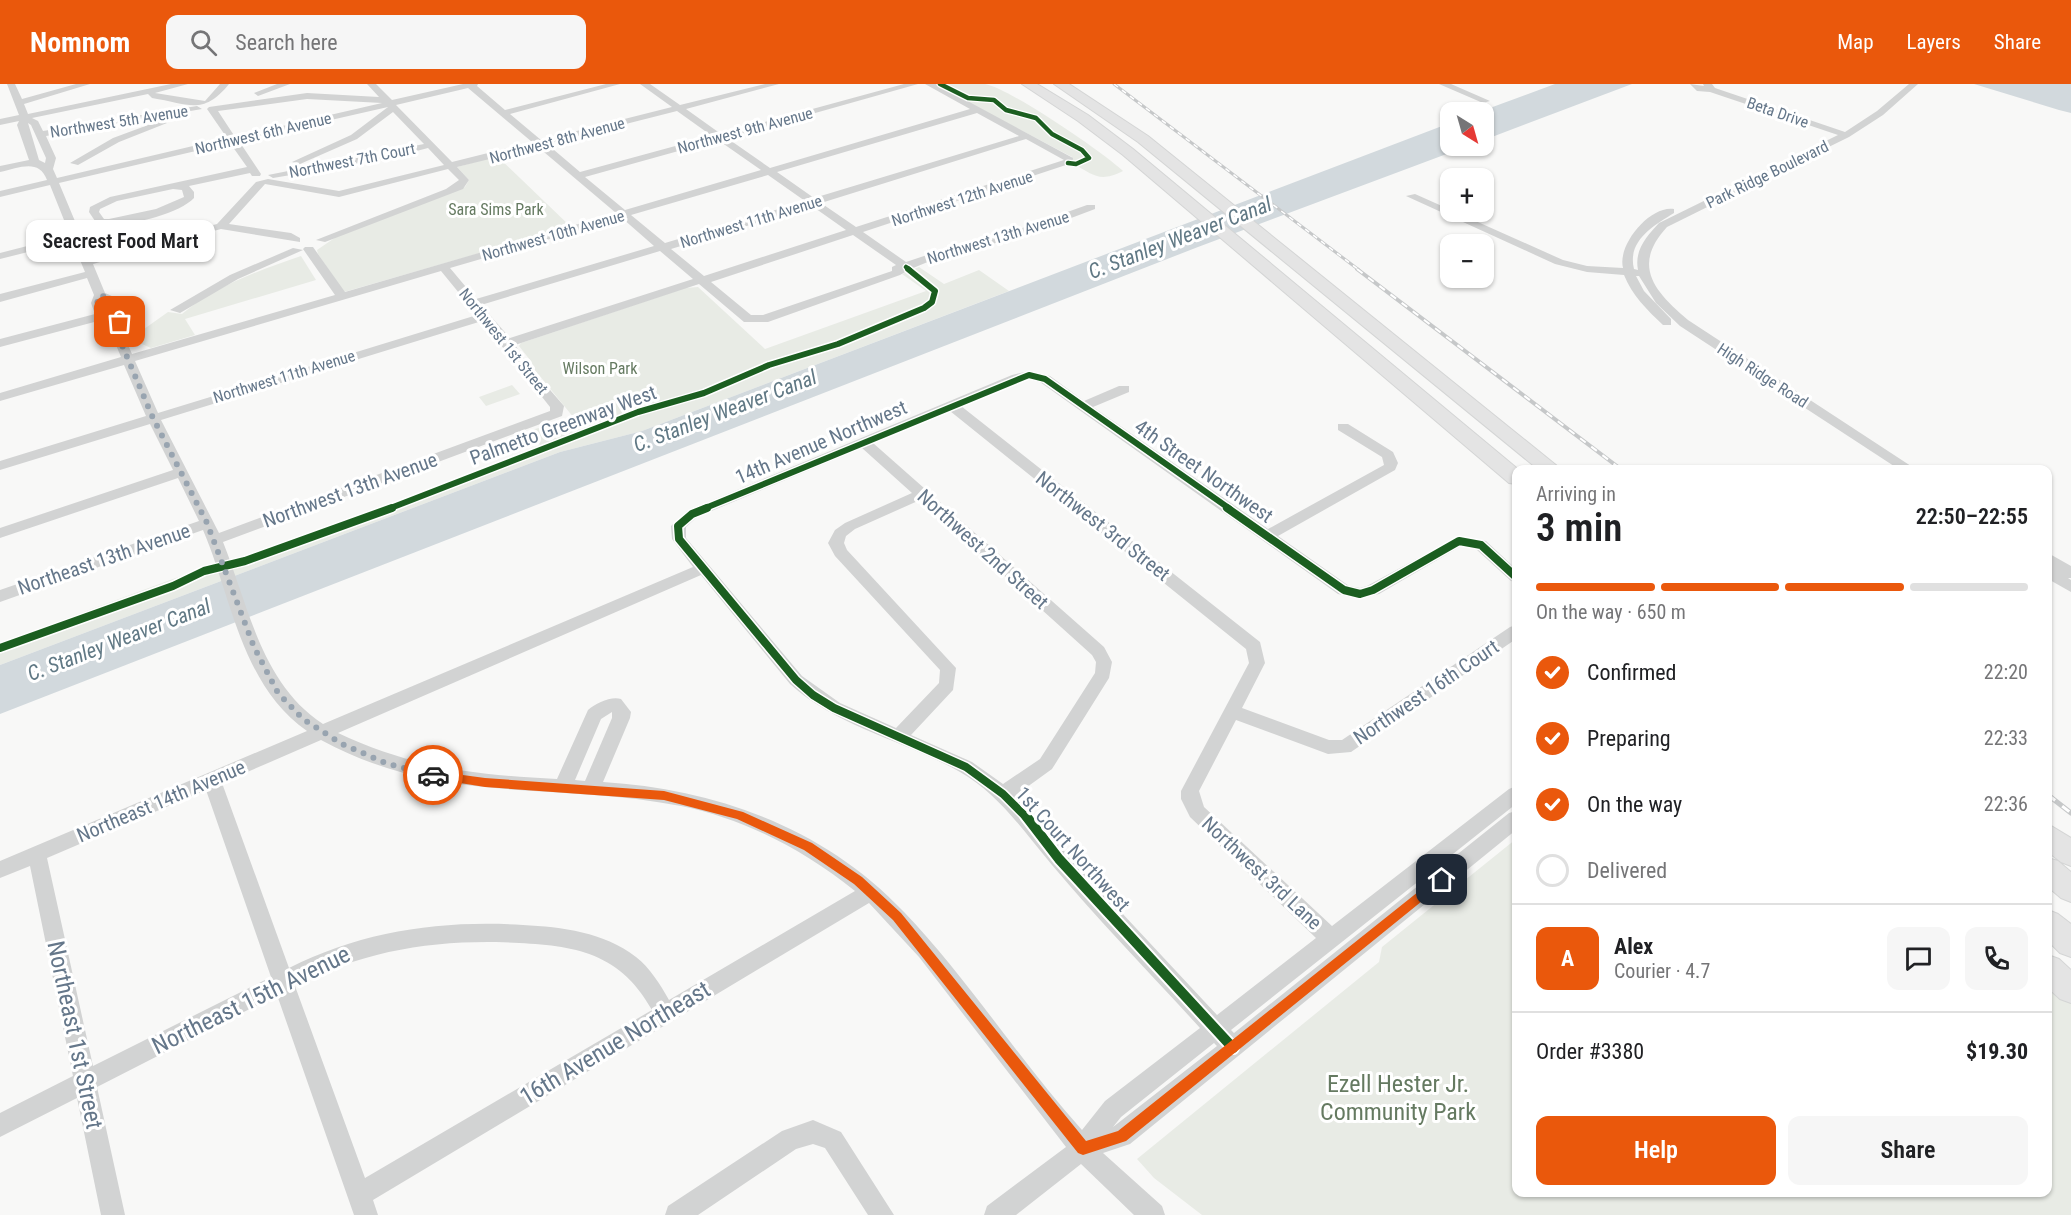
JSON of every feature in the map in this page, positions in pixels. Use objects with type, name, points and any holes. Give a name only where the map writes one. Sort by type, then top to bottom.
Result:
[{"type":"highway","points":[[1016,84],[1071,110]]},
{"type":"highway","points":[[1028,84],[1071,110],[1116,143],[1512,475]]},
{"type":"highway","points":[[1060,84],[1132,130],[1546,465]]},
{"type":"highway","points":[[1410,389],[1451,437],[1512,490]]},
{"type":"highway","points":[[2052,839],[2071,854]]},
{"type":"highway","points":[[2052,873],[2071,889]]},
{"type":"highway","points":[[2052,926],[2071,943]]},
{"type":"highway","points":[[2052,972],[2071,989]]},
{"type":"street","points":[[18,103],[86,84]]},
{"type":"street","points":[[142,93],[153,84]]},
{"type":"street","points":[[0,122],[184,84]]},
{"type":"street","points":[[209,106],[225,84]]},
{"type":"street","points":[[268,95],[286,84]]},
{"type":"street","points":[[176,310],[234,277],[301,246],[459,187],[464,180],[371,84]]},
{"type":"street","points":[[471,84],[702,282]]},
{"type":"street","name":"Northwest 6th Avenue","points":[[0,194],[471,84]]},
{"type":"street","points":[[503,113],[616,84]]},
{"type":"street","points":[[644,84],[906,267]]},
{"type":"street","name":"Northwest 8th Avenue","points":[[263,176],[339,194],[443,166],[452,167],[760,85],[775,84]]},
{"type":"street","name":"Northwest 9th Avenue","points":[[577,176],[914,84]]},
{"type":"street","points":[[929,84],[1027,136]]},
{"type":"street","points":[[1443,84],[1486,101]]},
{"type":"street","name":"Beta Drive","points":[[1694,84],[1697,88],[1709,87],[1846,135]]},
{"type":"street","name":"Park Ridge Boulevard","points":[[1629,273],[1628,252],[1634,235],[1659,216],[1834,131],[1877,102],[1898,84]]},
{"type":"street","name":"Park Ridge Boulevard","points":[[1644,273],[1642,259],[1645,244],[1653,234],[1671,221],[1846,135],[1914,84]]},
{"type":"street","points":[[0,90],[12,86],[25,118],[35,123],[51,158],[48,169],[53,183],[90,274],[100,295],[110,299],[120,322],[116,331]]},
{"type":"street","points":[[142,93],[209,106],[263,176]]},
{"type":"street","points":[[75,163],[116,140],[209,106],[268,95],[330,95],[390,103]]},
{"type":"street","points":[[1877,102],[1889,105]]},
{"type":"street","points":[[204,180],[192,185],[188,190],[189,198],[183,203],[120,221],[101,222],[94,212],[95,207],[108,200],[171,186],[204,180],[263,176],[312,157],[369,128],[390,103]]},
{"type":"street","name":"Northwest 5th Avenue","points":[[40,134],[209,106]]},
{"type":"street","name":"Northwest 10th Avenue","points":[[0,397],[978,110]]},
{"type":"street","points":[[25,118],[22,125],[35,162]]},
{"type":"street","points":[[144,118],[154,120],[156,124]]},
{"type":"street","name":"Northwest 12th Avenue","points":[[508,343],[810,248],[1068,163],[1068,158],[1027,136]]},
{"type":"street","name":"Northwest 11th Avenue","points":[[474,303],[1027,136]]},
{"type":"street","name":"Northwest 7th Court","points":[[263,176],[387,156],[430,145]]},
{"type":"street","points":[[312,157],[320,161],[322,165]]},
{"type":"street","points":[[0,169],[35,162],[48,169]]},
{"type":"street","points":[[1769,163],[1780,167]]},
{"type":"street","points":[[221,226],[263,176]]},
{"type":"street","points":[[171,186],[185,187],[188,190]]},
{"type":"street","points":[[1411,196],[1559,262],[1587,269],[1644,273]]},
{"type":"street","name":"Northwest 13th Avenue","points":[[702,282],[748,319],[764,320],[851,287],[896,273],[952,250],[1003,238],[1091,207]]},
{"type":"street","points":[[1659,216],[1671,221]]},
{"type":"street","points":[[86,262],[221,226],[287,235],[301,246],[342,296]]},
{"type":"street","points":[[0,256],[75,237]]},
{"type":"street","name":"Northwest 1st Street","points":[[443,267],[508,343],[525,369],[557,406],[558,409],[554,416]]},
{"type":"street","name":"High Ridge Road","points":[[1629,273],[1645,301],[1829,424],[1883,465]]},
{"type":"street","name":"High Ridge Road","points":[[1644,273],[1655,294],[1675,322]]},
{"type":"street","points":[[0,298],[90,274]]},
{"type":"street","points":[[100,295],[97,303],[106,326],[116,331],[153,418],[215,540],[243,622],[264,670],[278,693],[303,719],[321,732],[361,753],[418,772],[485,783],[664,796],[739,815],[808,847],[871,892],[921,944],[1083,1148],[1153,1215]]},
{"type":"street","points":[[0,344],[102,316]]},
{"type":"street","name":"Northwest 11th Avenue","points":[[0,466],[485,316]]},
{"type":"street","name":"14th Avenue Northwest","points":[[704,568],[677,535],[678,526],[686,517],[951,405],[1029,375]]},
{"type":"street","name":"4th Street Northwest","points":[[1029,375],[1045,379],[1338,587],[1360,594],[1373,590],[1452,542],[1466,541],[1481,545],[1512,573]]},
{"type":"street","points":[[1083,406],[1124,389]]},
{"type":"street","name":"Northwest 3rd Street","points":[[951,405],[1254,646]]},
{"type":"street","name":"Northwest 13th Avenue","points":[[215,540],[554,416]]},
{"type":"street","name":"High Ridge Road","points":[[1829,424],[1901,465]]},
{"type":"street","points":[[1267,536],[1390,467],[1388,455],[1343,428]]},
{"type":"street","name":"Northwest 2nd Street","points":[[863,442],[1102,656],[1103,674],[1046,764],[1003,794]]},
{"type":"street","points":[[0,533],[182,472]]},
{"type":"street","points":[[898,737],[947,685],[950,673],[945,663],[840,552],[836,543],[840,534],[850,526],[921,494]]},
{"type":"street","name":"Northeast 13th Avenue","points":[[0,596],[207,523]]},
{"type":"street","points":[[2052,561],[2071,573]]},
{"type":"street","points":[[321,732],[704,568]]},
{"type":"street","name":"1st Court Northwest","points":[[704,568],[796,680],[834,708],[966,767],[1003,794],[1023,813],[1059,860],[1233,1048]]},
{"type":"street","points":[[2052,575],[2071,587]]},
{"type":"street","name":"Northwest 16th Court","points":[[1232,711],[1328,747],[1345,747],[1512,634]]},
{"type":"street","name":"Northwest 3rd Lane","points":[[1254,646],[1257,663],[1190,791],[1192,806],[1331,938]]},
{"type":"street","points":[[563,787],[594,715],[599,710],[615,704],[622,712],[621,718],[591,789]]},
{"type":"street","name":"Northeast 14th Avenue","points":[[0,870],[321,732]]},
{"type":"street","points":[[211,779],[363,1205]]},
{"type":"street","points":[[996,1215],[1083,1148],[1113,1109],[1512,797]]},
{"type":"street","points":[[1083,1148],[1122,1136],[1512,822]]},
{"type":"street","name":"Northeast 1st Street","points":[[37,855],[113,1215]]},
{"type":"street","name":"16th Avenue Northeast","points":[[363,1205],[665,1014],[871,892]]},
{"type":"street","name":"Northeast 15th Avenue","points":[[0,1125],[284,981],[336,957],[406,936],[471,930],[561,936],[583,941],[621,958],[644,978],[665,1014]]},
{"type":"street","points":[[677,1215],[790,1139],[813,1132],[833,1140],[882,1215]]},
{"type":"green space","points":[[933,84],[985,84],[997,88],[1056,122],[1123,171],[1102,177],[1091,174],[1072,163],[1072,157]]},
{"type":"green space","name":"Sara Sims Park","points":[[497,156],[571,227],[344,292],[317,250],[336,237],[465,187],[469,180],[457,167]]},
{"type":"green space","points":[[301,256],[316,280],[185,319],[195,335],[151,348],[142,344],[137,334],[168,312],[182,314],[223,287]]},
{"type":"green space","name":"Wilson Park","points":[[919,267],[944,284],[979,270],[1009,291],[642,431],[560,452],[0,665],[0,643],[200,569],[248,559],[417,497],[540,445],[528,431],[574,418],[530,364],[530,360],[519,346],[521,343],[685,288],[698,287],[765,349],[926,291],[902,274]]},
{"type":"green space","points":[[512,385],[520,394],[486,406],[479,397]]},
{"type":"green space","name":"Ezell Hester Jr. Community Park","points":[[1512,842],[1512,1197],[2052,1197],[2052,987],[2071,1004],[2071,1215],[1202,1215],[1154,1178],[1137,1159],[1379,962],[1382,947]]},
{"type":"water","points":[[1555,84],[1632,84],[1494,136],[1494,106]]},
{"type":"water","points":[[1974,84],[2071,84],[2071,113],[2059,110]]},
{"type":"water","name":"C. Stanley Weaver Canal","points":[[1440,127],[1441,156],[1198,247],[0,714],[0,665],[560,452],[642,431]]},
{"type":"railway","points":[[1114,84],[1359,270]]},
{"type":"railway","points":[[1357,269],[1615,465]]},
{"type":"railway","points":[[2052,798],[2071,813]]},
{"type":"cycle path","points":[[940,84],[968,98],[994,100],[1006,110],[1036,118],[1052,134],[1082,150],[1089,158],[1076,164],[1068,163]]},
{"type":"cycle path","name":"Palmetto Greenway West","points":[[0,648],[173,586],[204,571],[245,561],[416,499],[638,412],[704,393],[769,365],[838,344],[917,312],[930,304],[935,291],[906,267]]},
{"type":"cycle path","points":[[1233,1048],[1059,859],[1023,813],[1003,794],[966,767],[834,708],[813,695],[796,680],[679,539],[678,526],[692,514],[1017,378],[1029,375],[1045,379],[1344,590],[1360,594],[1373,590],[1459,541],[1481,545],[1512,573]]},
{"type":"way so far","points":[[120,322],[110,299],[100,295],[97,303],[106,326],[116,331],[153,418],[215,540],[243,622],[264,670],[278,693],[303,719],[342,744],[388,764],[433,775]]},
{"type":"place","name":"Seacrest Food Mart","points":[[120,322]]},
{"type":"route","points":[[433,775],[485,783],[629,791],[664,796],[739,815],[808,847],[858,881],[897,916],[1083,1148],[1122,1136],[1442,880]]}]
